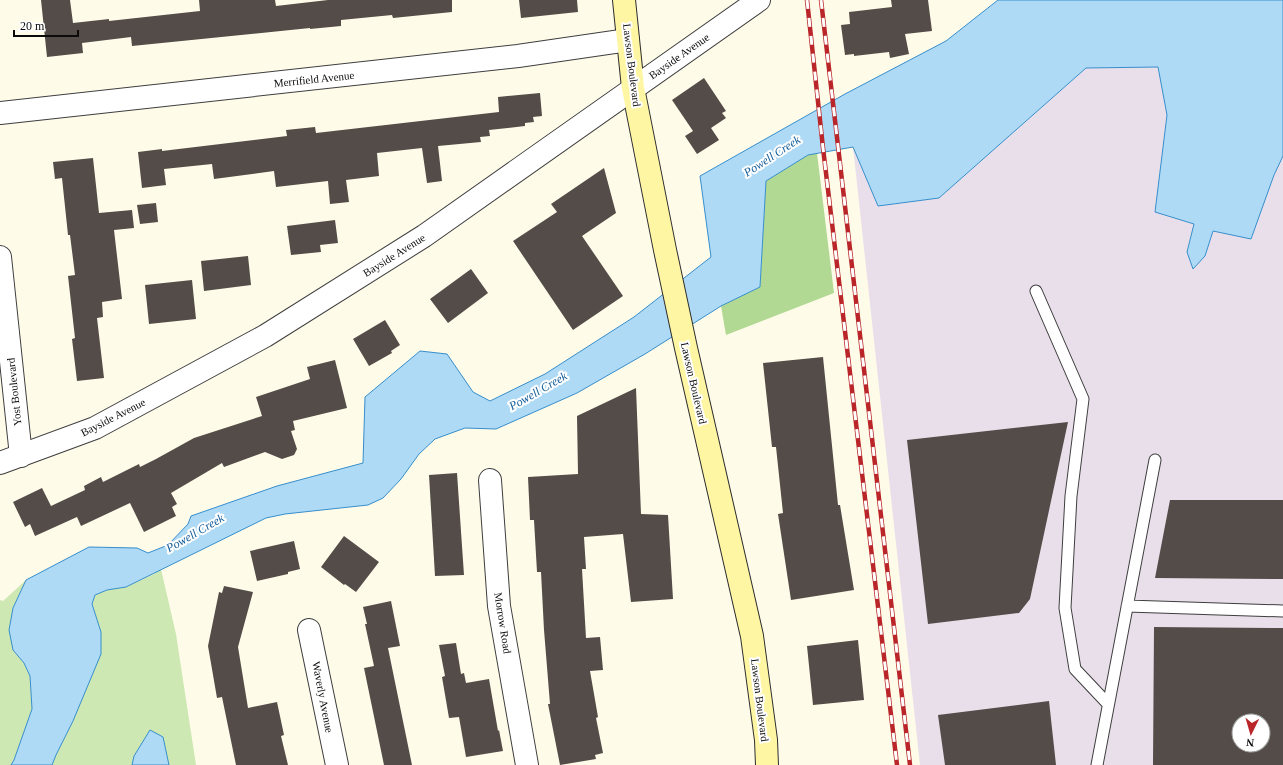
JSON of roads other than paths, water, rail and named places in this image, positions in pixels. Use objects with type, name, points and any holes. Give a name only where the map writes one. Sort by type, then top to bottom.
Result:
[{"type":"main road","name":"Lawson Boulevard","points":[[624,0],[633,88],[665,250],[752,636],[766,740],[767,765]]},
{"type":"street","name":"Bayside Avenue","points":[[0,463],[96,428],[265,336],[424,236],[551,148],[633,88],[759,0]]},
{"type":"street","name":"Merrifield Avenue","points":[[0,113],[518,56],[628,40]]},
{"type":"street","name":"Yost Boulevard","points":[[0,257],[6,368],[21,456]]},
{"type":"street","name":"Morrow Road","points":[[490,480],[499,606],[528,765]]},
{"type":"street","name":"Waverly Avenue","points":[[309,630],[337,765]]},
{"type":"lane","points":[[1036,291],[1083,399],[1071,496],[1065,608],[1075,669],[1108,704]]},
{"type":"lane","points":[[1097,765],[1155,460]]},
{"type":"lane","points":[[1127,606],[1283,611]]},
{"type":"water","name":"Powell Creek","points":[[998,0],[1283,0],[1283,156],[1274,175],[1251,239],[1213,231],[1205,256],[1193,269],[1187,252],[1194,224],[1155,212],[1167,115],[1158,67],[1086,68],[939,198],[878,206],[853,147],[808,155],[766,181],[760,287],[721,306],[645,354],[577,393],[496,429],[465,428],[435,439],[419,454],[401,479],[383,498],[368,505],[285,514],[266,518],[126,587],[107,590],[95,595],[92,604],[101,632],[101,654],[73,721],[52,765],[11,765],[32,709],[30,676],[24,663],[13,650],[9,630],[13,608],[26,580],[89,547],[137,548],[148,553],[168,545],[188,524],[191,516],[277,486],[363,463],[365,397],[420,351],[447,354],[473,392],[490,401],[545,374],[634,317],[711,257],[700,176],[845,94],[946,41]]},
{"type":"water","points":[[150,730],[163,737],[169,765],[132,765],[134,756]]},
{"type":"railway","points":[[807,0],[823,148],[897,765]]},
{"type":"railway","points":[[821,0],[910,765]]}]
